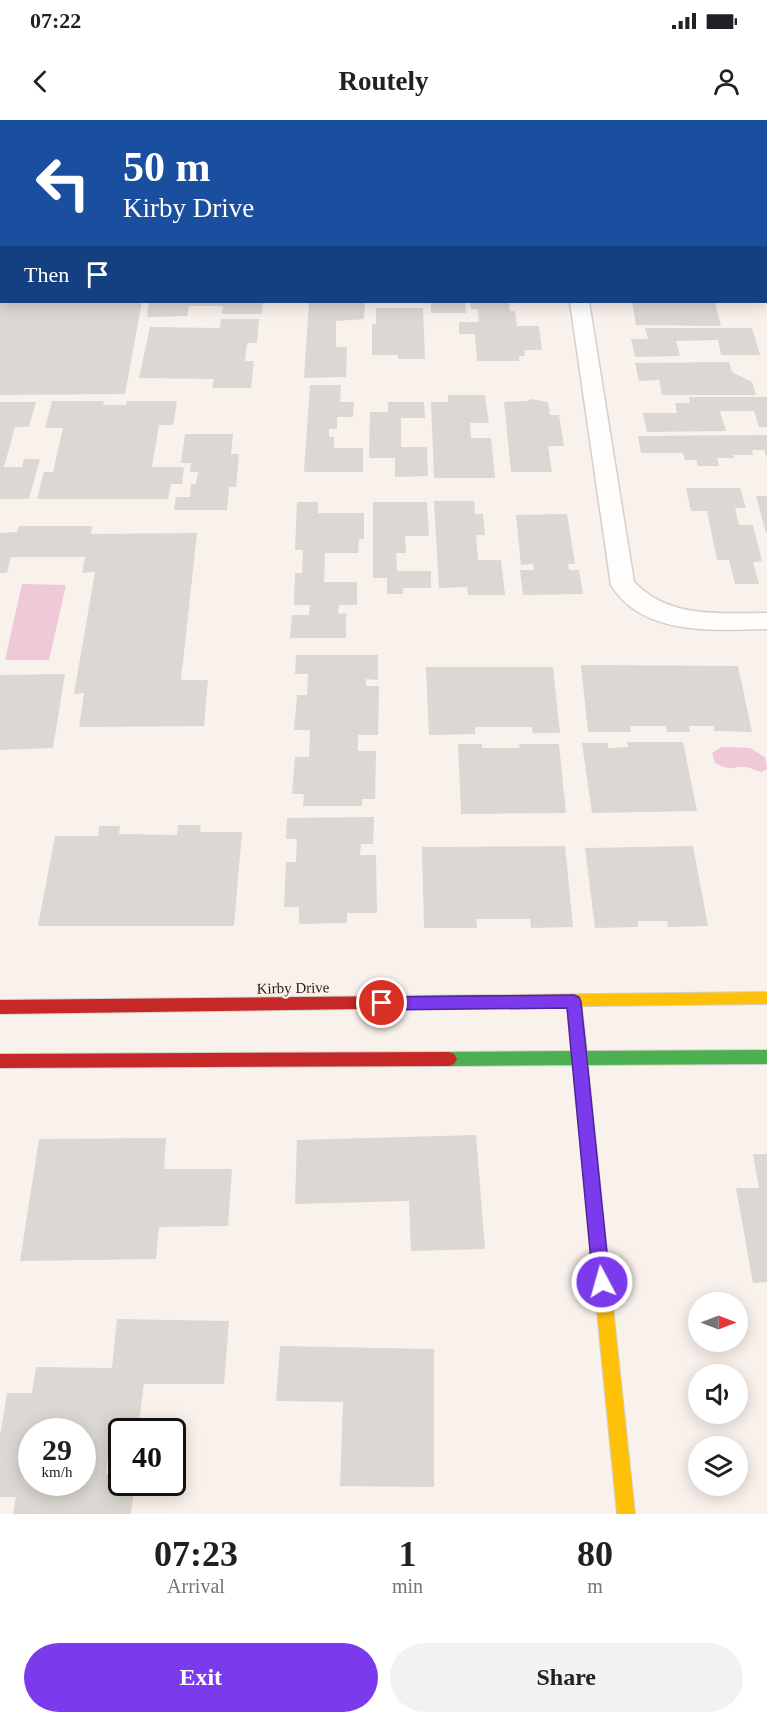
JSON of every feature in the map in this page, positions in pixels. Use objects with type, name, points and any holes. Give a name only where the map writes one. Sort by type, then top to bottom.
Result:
[{"type":"main road","name":"Kirby Drive","points":[[0,1007],[767,998]]},
{"type":"main road","points":[[574,1002],[626,1514]]},
{"type":"main road","points":[[0,1061],[767,1057]]},
{"type":"street","points":[[579,303],[623,585],[633,597],[649,609],[668,616],[698,620],[767,621]]},
{"type":"shaded area","points":[[22,584],[66,585],[49,660],[5,660]]},
{"type":"shaded area","points":[[722,747],[750,748],[765,757],[767,769],[762,772],[746,767],[721,766],[715,763],[712,753]]},
{"type":"building","points":[[0,303],[142,303],[125,394],[0,395]]},
{"type":"building","points":[[149,303],[263,303],[262,314],[222,314],[223,306],[189,306],[187,316],[147,317]]},
{"type":"building","points":[[309,303],[365,303],[364,319],[336,321],[336,347],[347,347],[346,377],[304,378]]},
{"type":"building","points":[[431,303],[465,303],[466,313],[431,313]]},
{"type":"building","points":[[470,303],[509,303],[510,311],[515,311],[517,326],[539,326],[542,350],[524,350],[525,356],[519,356],[519,361],[477,361],[475,334],[459,334],[459,322],[479,322],[478,309],[471,309]]},
{"type":"building","points":[[632,303],[715,303],[721,326],[636,325]]},
{"type":"building","points":[[376,308],[423,308],[425,359],[398,359],[398,355],[372,355],[372,324],[376,324]]},
{"type":"building","points":[[221,319],[259,319],[257,343],[247,343],[245,361],[254,361],[251,388],[212,388],[214,379],[139,378],[150,327],[220,328]]},
{"type":"building","points":[[645,328],[752,328],[760,355],[721,355],[718,340],[676,341],[680,356],[635,357],[631,339],[648,339]]},
{"type":"building","points":[[729,362],[732,372],[752,382],[756,395],[662,395],[659,380],[639,381],[635,363]]},
{"type":"building","points":[[310,385],[341,385],[340,402],[354,402],[353,417],[337,417],[337,429],[329,429],[329,437],[334,437],[334,448],[363,448],[363,472],[304,472]]},
{"type":"building","points":[[448,395],[485,395],[489,423],[470,423],[471,438],[491,438],[495,478],[434,478],[431,402],[448,402]]},
{"type":"building","points":[[689,397],[767,397],[767,427],[759,427],[754,411],[720,411],[726,431],[647,432],[643,413],[677,413],[675,403],[690,403]]},
{"type":"building","points":[[530,399],[548,402],[550,415],[559,415],[564,446],[548,446],[552,472],[511,472],[504,402]]},
{"type":"building","points":[[52,401],[104,401],[103,405],[126,405],[127,401],[177,401],[173,425],[159,425],[152,467],[184,467],[182,484],[171,484],[168,499],[37,499],[44,472],[53,472],[63,428],[45,428]]},
{"type":"building","points":[[0,402],[36,402],[29,427],[15,427],[4,467],[22,467],[24,459],[40,459],[29,499],[0,499]]},
{"type":"building","points":[[388,402],[424,402],[425,418],[401,418],[401,447],[427,447],[428,476],[395,477],[395,458],[369,458],[370,412],[388,412]]},
{"type":"building","points":[[185,434],[233,434],[231,454],[239,454],[236,487],[229,487],[227,510],[174,510],[176,497],[190,497],[191,484],[196,484],[198,472],[190,472],[191,463],[181,463]]},
{"type":"building","points":[[767,435],[767,458],[764,450],[752,450],[753,455],[717,458],[719,466],[698,466],[696,460],[685,460],[683,453],[641,453],[638,436]]},
{"type":"building","points":[[686,488],[740,488],[746,508],[735,508],[739,525],[753,525],[762,561],[753,562],[759,584],[735,584],[729,560],[717,560],[707,511],[691,511]]},
{"type":"building","points":[[756,496],[767,496],[767,533],[766,533]]},
{"type":"building","points":[[434,501],[474,501],[475,514],[483,514],[485,535],[476,535],[478,560],[501,560],[505,595],[468,595],[467,587],[439,588]]},
{"type":"building","points":[[297,502],[318,502],[318,513],[364,513],[364,539],[359,539],[358,553],[325,553],[324,582],[357,582],[357,605],[339,605],[338,614],[346,613],[346,638],[290,638],[292,615],[309,615],[310,605],[294,605],[295,573],[302,573],[303,550],[295,550]]},
{"type":"building","points":[[373,502],[427,502],[429,536],[405,536],[406,553],[396,553],[397,571],[431,571],[431,588],[403,588],[403,594],[387,594],[387,578],[373,578]]},
{"type":"building","points":[[567,514],[575,564],[568,564],[569,570],[579,570],[583,594],[523,595],[520,570],[534,570],[533,564],[521,565],[516,515]]},
{"type":"building","points":[[19,526],[92,526],[91,534],[197,533],[181,680],[208,680],[204,726],[79,727],[84,693],[74,694],[95,572],[82,573],[85,557],[11,557],[7,573],[0,573],[0,533],[17,532]]},
{"type":"building","points":[[296,655],[378,655],[378,680],[366,679],[366,686],[379,686],[378,735],[358,735],[358,751],[376,751],[375,799],[362,799],[362,806],[303,806],[304,794],[292,794],[295,757],[309,757],[310,730],[294,730],[297,695],[307,695],[308,674],[295,674]]},
{"type":"building","points":[[581,665],[738,666],[752,732],[714,731],[714,726],[689,726],[690,732],[667,732],[666,726],[630,726],[631,732],[588,732]]},
{"type":"building","points":[[426,667],[553,667],[560,733],[533,733],[532,727],[475,727],[475,734],[429,735]]},
{"type":"building","points":[[65,674],[53,748],[0,750],[0,675]]},
{"type":"building","points":[[627,742],[683,742],[697,811],[592,813],[582,743],[608,743],[608,748],[628,747]]},
{"type":"building","points":[[458,744],[482,744],[482,748],[520,748],[519,744],[559,744],[566,813],[461,814]]},
{"type":"building","points":[[374,817],[373,844],[361,844],[360,855],[376,855],[377,913],[347,913],[347,923],[299,924],[299,907],[284,907],[286,862],[296,862],[297,839],[286,839],[287,818]]},
{"type":"building","points":[[178,825],[201,825],[200,832],[242,832],[234,926],[38,926],[55,836],[98,836],[99,826],[120,826],[119,834],[177,835]]},
{"type":"building","points":[[565,846],[573,927],[531,928],[530,919],[476,919],[477,928],[424,928],[422,847]]},
{"type":"building","points":[[693,846],[708,926],[668,927],[667,921],[638,921],[638,927],[595,928],[585,848]]},
{"type":"building","points":[[476,1135],[485,1249],[411,1251],[409,1201],[295,1204],[297,1140]]},
{"type":"building","points":[[166,1138],[164,1169],[232,1169],[228,1226],[159,1227],[156,1259],[20,1261],[39,1139]]},
{"type":"building","points":[[753,1154],[767,1154],[767,1282],[753,1283],[736,1188],[759,1188]]},
{"type":"building","points":[[117,1319],[229,1321],[224,1384],[144,1384],[139,1418],[108,1418],[106,1474],[108,1474],[108,1496],[133,1496],[131,1514],[13,1514],[16,1497],[0,1497],[0,1436],[7,1393],[32,1393],[36,1367],[112,1368]]},
{"type":"building","points":[[280,1346],[434,1349],[434,1487],[340,1486],[343,1402],[276,1401]]},
{"type":"traffic: fast","points":[[574,1001],[598,1241]]},
{"type":"traffic: fast","points":[[449,1059],[767,1057]]},
{"type":"traffic: slow","points":[[499,1001],[767,998]]},
{"type":"traffic: slow","points":[[598,1241],[626,1514]]},
{"type":"traffic: jam","points":[[0,1007],[499,1001]]},
{"type":"traffic: jam","points":[[0,1061],[449,1059]]},
{"type":"route","points":[[382,1003],[574,1002],[602,1282]]}]
